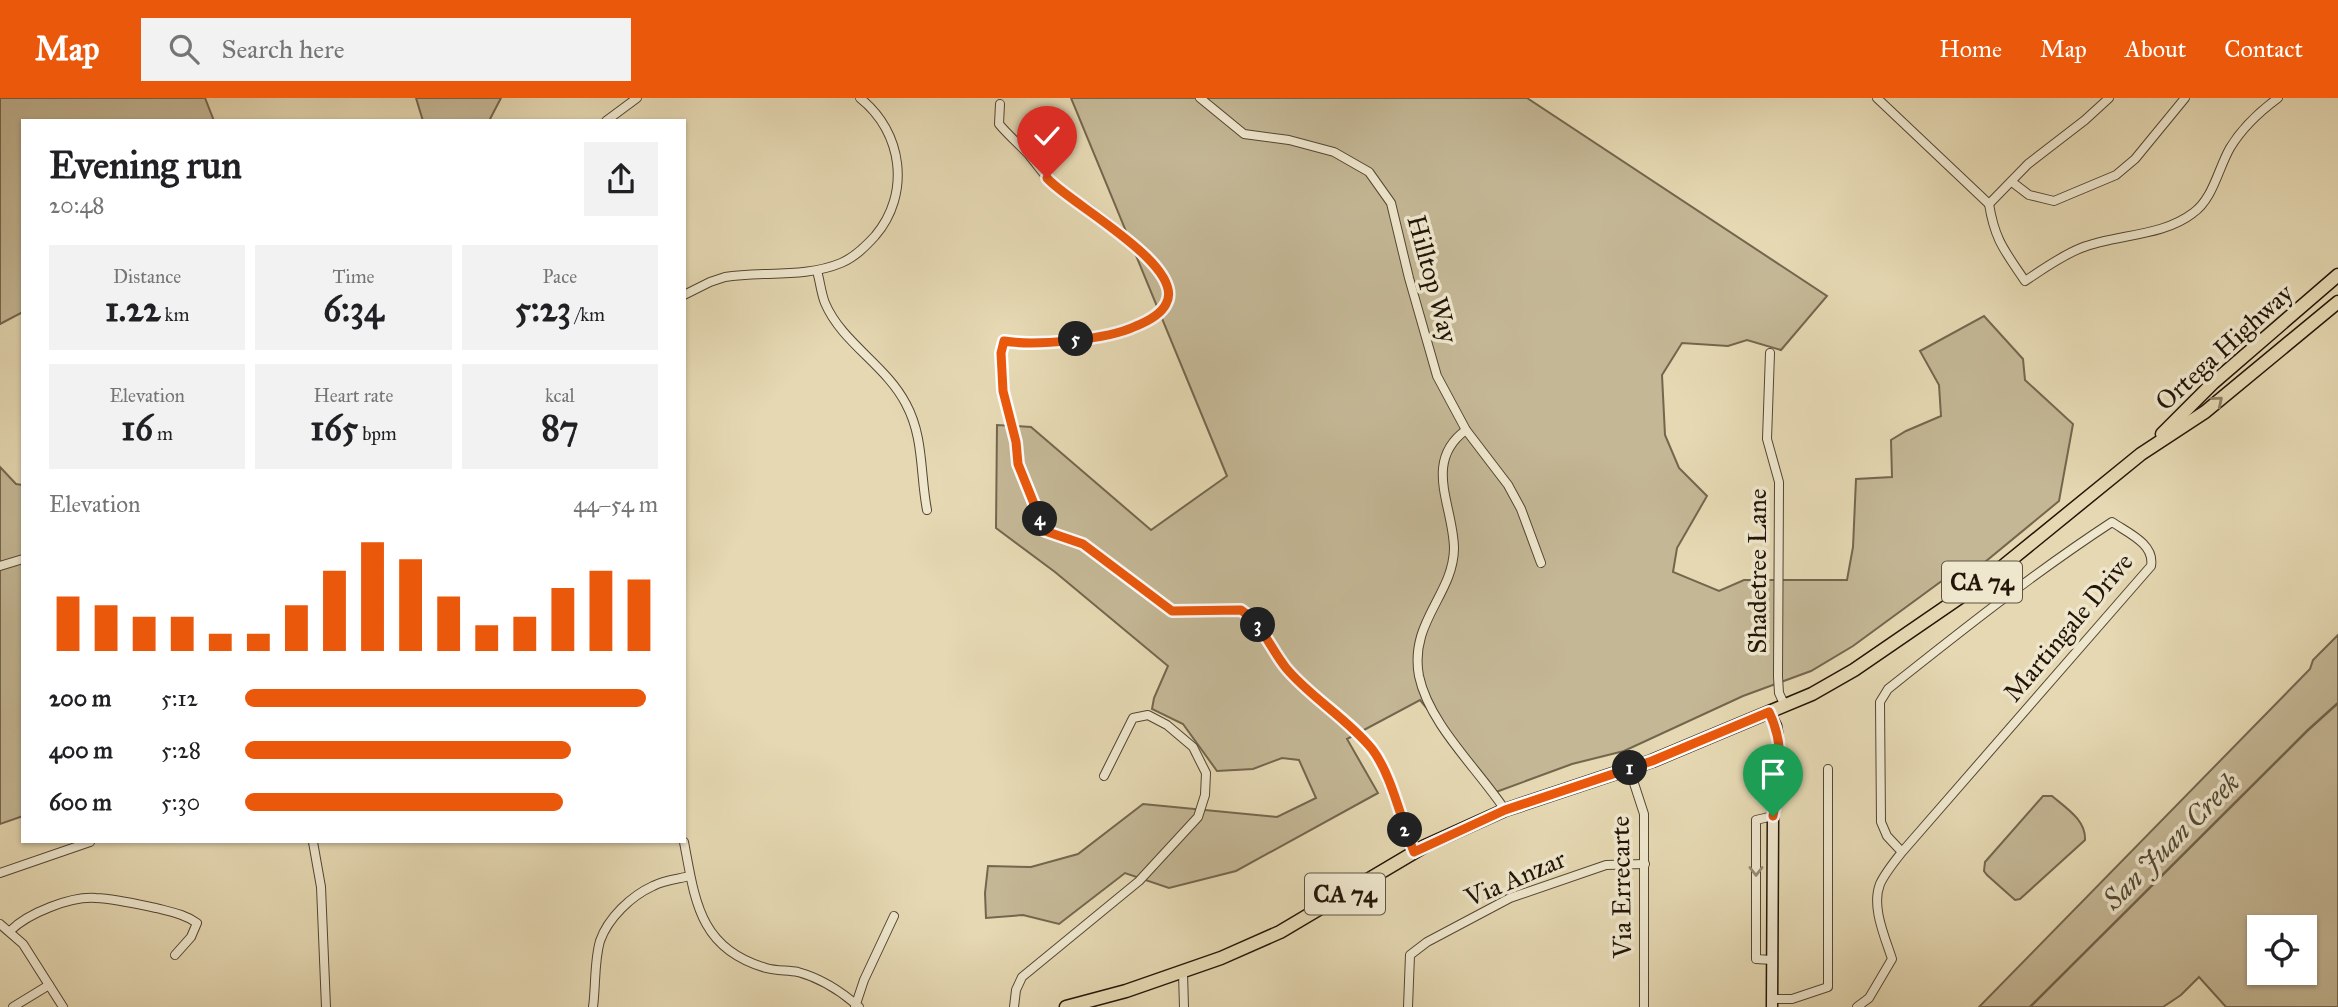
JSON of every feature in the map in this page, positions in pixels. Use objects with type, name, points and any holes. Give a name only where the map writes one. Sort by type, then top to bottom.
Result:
[{"type":"main road","name":"Ortega Highway","points":[[1066,1007],[1183,973],[1280,932],[1414,852],[1505,810],[1670,754],[1812,694],[1854,670],[1938,613],[2041,537],[2141,454],[2213,383],[2338,275]]},
{"type":"main road","name":"Ortega Highway","points":[[2141,454],[2205,412],[2338,302]]},
{"type":"street","points":[[609,119],[637,98]]},
{"type":"street","points":[[686,294],[725,277],[817,271],[844,262],[864,248],[884,225],[894,201],[898,180],[893,144],[887,128],[873,108],[860,98]]},
{"type":"street","name":"Hilltop Way","points":[[1200,98],[1244,134],[1289,140],[1334,152],[1369,172],[1391,204],[1437,376],[1466,430],[1508,485],[1521,509],[1541,563]]},
{"type":"street","points":[[1877,98],[1989,204],[1998,242],[2025,281],[2081,248],[2175,223],[2193,214],[2207,198],[2231,147],[2246,125],[2278,98]]},
{"type":"street","points":[[1989,204],[2028,164],[2109,98]]},
{"type":"street","points":[[2012,182],[2029,195],[2054,201],[2116,175],[2135,159],[2185,98]]},
{"type":"street","points":[[1000,104],[999,124],[1054,186],[1090,209],[1150,260],[1159,271],[1168,292],[1167,304],[1157,314],[1123,331],[1063,341],[1021,344],[1004,341],[1001,353],[1003,391],[1016,442],[1018,464],[1045,531],[1083,544],[1172,611],[1241,610],[1250,616],[1301,685],[1351,729],[1379,759],[1414,852]]},
{"type":"street","points":[[817,271],[825,303],[850,341],[882,370],[905,402],[919,433],[927,510]]},
{"type":"street","name":"Shadetree Lane","points":[[1770,353],[1767,439],[1779,482],[1778,685],[1785,706]]},
{"type":"street","points":[[1466,430],[1455,438],[1446,455],[1442,487],[1454,550],[1446,581],[1423,625],[1419,674],[1429,703],[1449,736],[1505,810]]},
{"type":"street","name":"Martingale Drive","points":[[1857,1007],[1869,998],[1892,959],[1877,901],[1880,885],[1902,852],[2151,566],[2151,552],[2147,546],[2112,522],[2066,552],[1888,689],[1880,702],[1881,822],[1887,836],[1902,852]]},
{"type":"street","points":[[0,566],[21,560]]},
{"type":"street","points":[[1769,712],[1776,726],[1782,760],[1773,816],[1772,1003],[1828,987],[1828,769]]},
{"type":"street","points":[[1014,1007],[1016,990],[1022,976],[1139,881],[1198,817],[1203,803],[1206,773],[1193,747],[1167,725],[1148,715],[1133,718],[1104,776]]},
{"type":"street","name":"Via Errecarte","points":[[1629,768],[1644,814],[1644,1007]]},
{"type":"street","points":[[1772,960],[1756,959],[1756,820],[1773,816]]},
{"type":"street","points":[[0,873],[87,843]]},
{"type":"street","points":[[313,843],[321,887],[326,1007]]},
{"type":"street","points":[[684,843],[695,902],[706,927],[734,955],[766,968],[798,972],[830,986],[856,1006],[864,980],[894,916]]},
{"type":"street","name":"Via Anzar","points":[[1408,1007],[1409,955],[1427,942],[1510,898],[1559,879],[1606,865],[1645,864]]},
{"type":"street","points":[[593,1007],[597,958],[608,924],[637,896],[654,885],[690,876]]},
{"type":"street","points":[[10,931],[19,922],[39,912],[93,897],[186,915],[197,923],[191,937],[174,955]]},
{"type":"street","points":[[0,924],[23,944],[63,1007]]},
{"type":"street","points":[[1183,973],[1184,1007]]},
{"type":"street","points":[[13,1007],[49,985]]},
{"type":"shaded area","points":[[0,98],[205,98],[213,119],[21,119],[21,313],[0,324]]},
{"type":"shaded area","points":[[416,98],[501,98],[490,119],[422,119]]},
{"type":"shaded area","points":[[1071,98],[1527,98],[1827,296],[1781,350],[1747,340],[1728,346],[1682,343],[1662,375],[1665,435],[1679,468],[1707,496],[1677,548],[1673,572],[1719,591],[1744,580],[1847,580],[1853,547],[1856,479],[1892,477],[1891,440],[1941,416],[1939,385],[1920,351],[1984,316],[2023,359],[2025,380],[2073,424],[2059,501],[1974,571],[1954,572],[1853,646],[1811,671],[1743,696],[1624,751],[1572,764],[1496,792],[1420,700],[1347,739],[1378,793],[1236,871],[1169,888],[1125,873],[1059,924],[1023,915],[986,918],[988,866],[1031,867],[1078,854],[1143,804],[1277,817],[1316,798],[1299,760],[1282,758],[1253,769],[1217,771],[1183,724],[1152,709],[1168,666],[1055,572],[996,528],[997,425],[1031,427],[1151,530],[1227,476]]},
{"type":"shaded area","points":[[0,467],[16,484],[21,485],[21,817],[0,824]]},
{"type":"shaded area","points":[[2338,635],[2338,1007],[2226,1007],[2199,977],[2181,995],[2163,1007],[1979,1007],[2310,669],[2313,660]]},
{"type":"shaded area","points":[[2043,796],[2052,796],[2079,820],[2085,840],[2020,899],[2015,900],[1987,875],[1984,871],[1985,862]]},
{"type":"waterway","name":"San Juan Creek","points":[[2030,1007],[2338,703]]},
{"type":"route","points":[[1047,178],[1066,196],[1090,209],[1150,260],[1162,276],[1169,297],[1167,304],[1157,314],[1123,331],[1063,341],[1021,344],[1004,341],[1001,353],[1003,391],[1016,442],[1018,464],[1045,531],[1083,544],[1172,611],[1241,610],[1250,616],[1301,685],[1370,747],[1379,759],[1414,852],[1505,810],[1652,761],[1769,712],[1776,726],[1782,760],[1773,816]]}]
